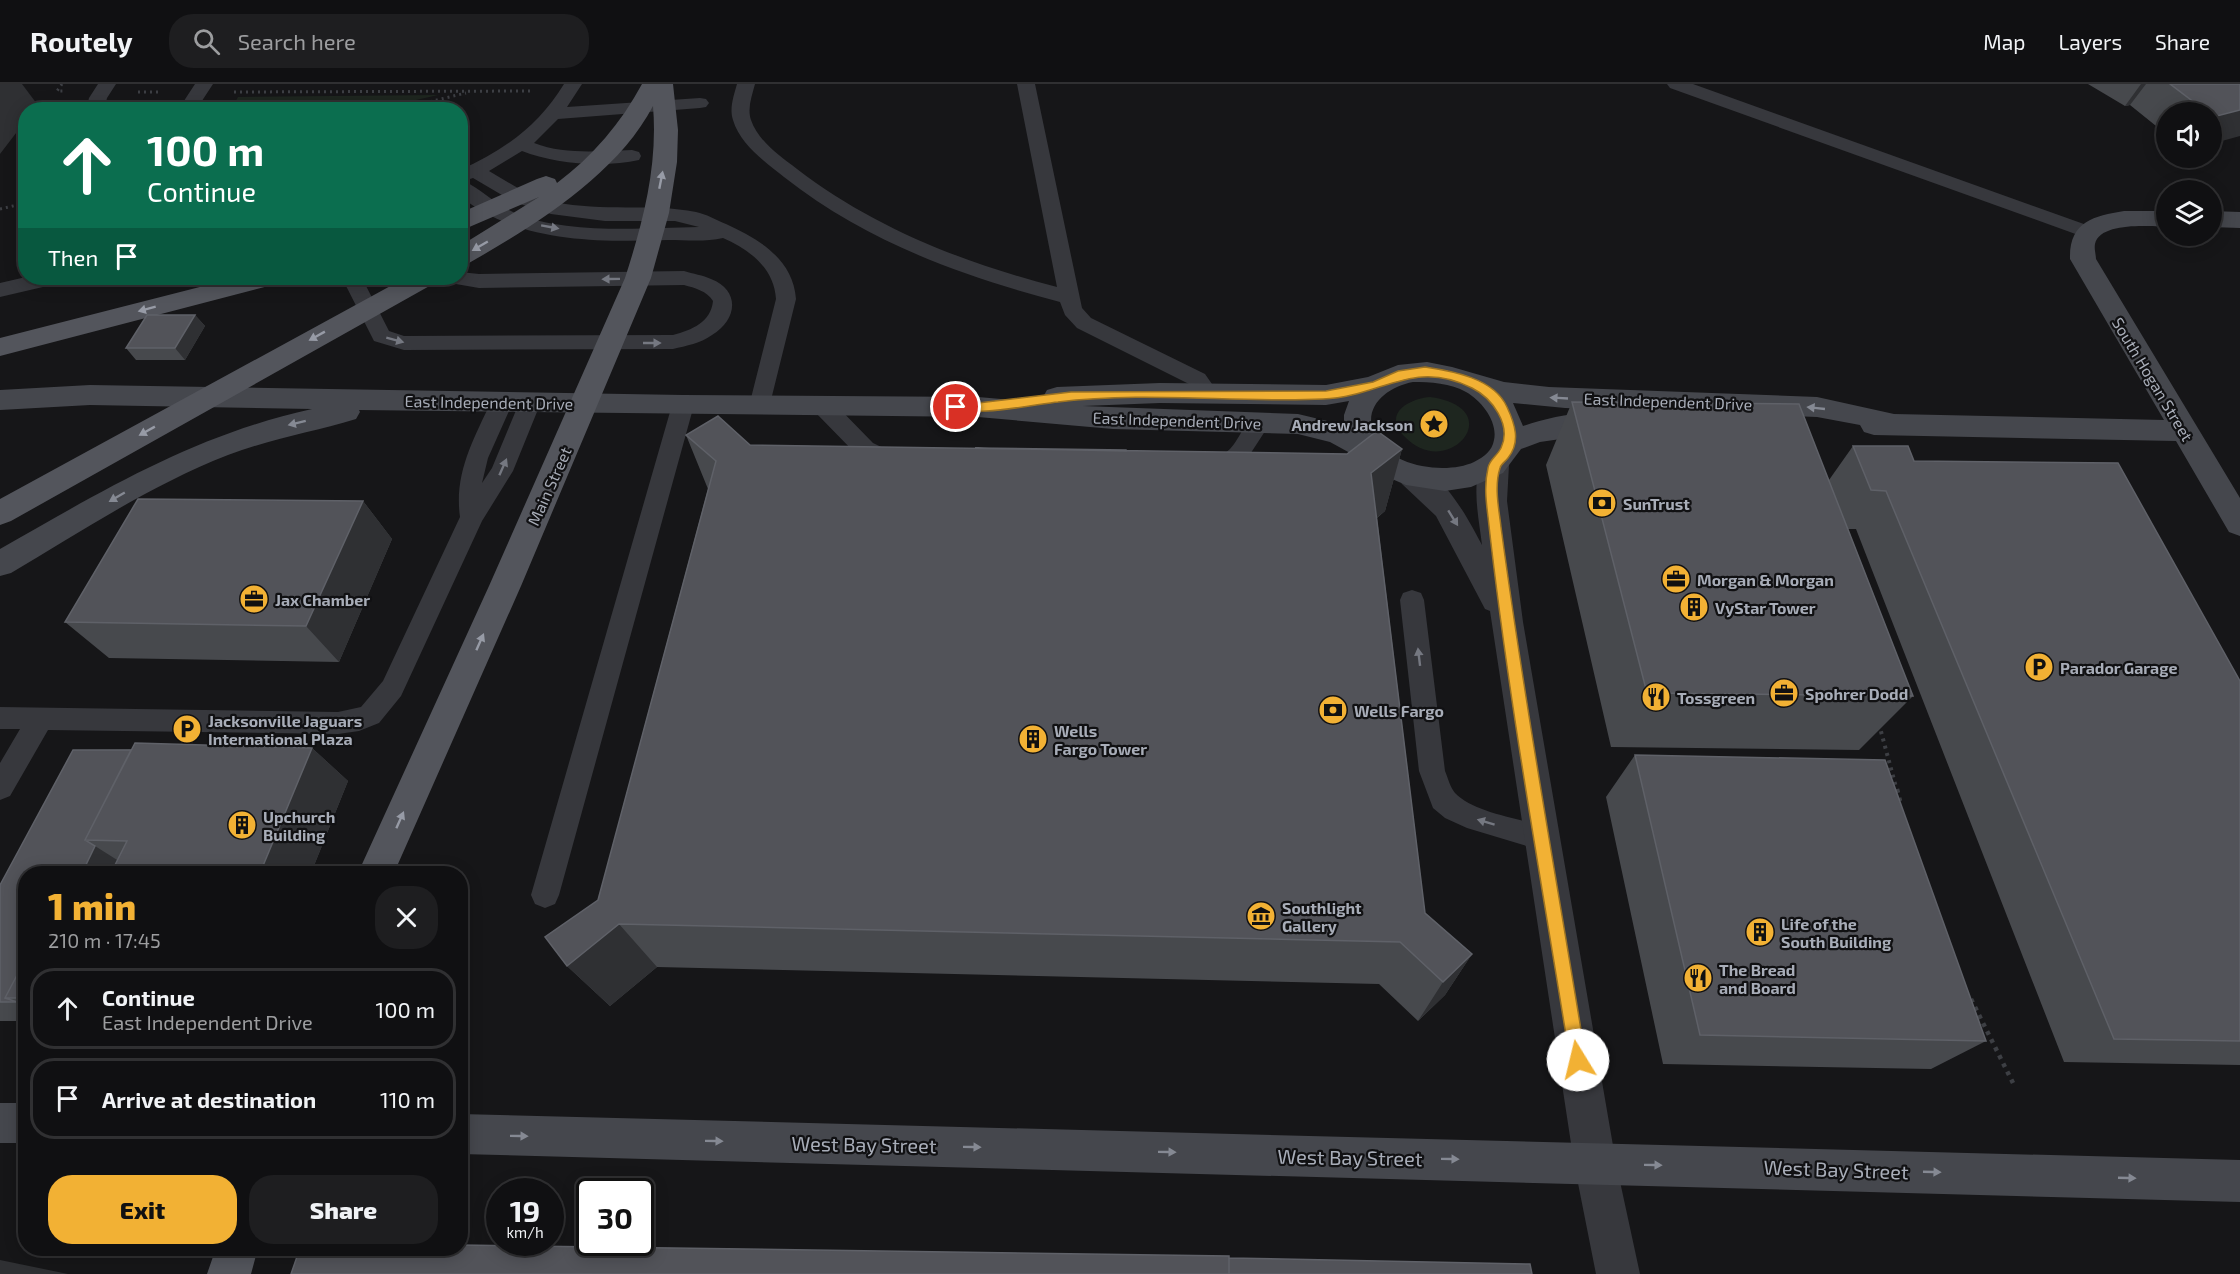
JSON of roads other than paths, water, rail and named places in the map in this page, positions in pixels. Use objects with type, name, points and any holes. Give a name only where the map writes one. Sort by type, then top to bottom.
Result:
[{"type":"main road","points":[[468,252],[508,229],[556,196],[609,146],[640,109],[653,84]]},
{"type":"main road","name":"Main Street","points":[[379,866],[505,586],[638,278],[650,234],[665,160],[666,134],[662,84]]},
{"type":"main road","points":[[468,219],[546,184],[609,146]]},
{"type":"main road","points":[[0,347],[239,285]]},
{"type":"main road","points":[[0,513],[411,285]]},
{"type":"main road","points":[[229,1274],[235,1256]]},
{"type":"street","points":[[2088,232],[2096,226],[2120,220],[2156,219]]},
{"type":"street","points":[[2222,219],[2240,220]]},
{"type":"street","name":"South Hogan Street","points":[[2088,232],[2082,239],[2080,249],[2083,259],[2240,524]]},
{"type":"street","name":"East Independent Drive","points":[[978,407],[1071,396],[1326,395],[1376,386],[1398,375],[1425,371],[1452,375],[1478,386],[1502,392],[1548,397],[1817,407],[1894,424]]},
{"type":"street","points":[[1371,451],[1360,433],[1358,416],[1363,399],[1376,386]]},
{"type":"street","name":"East Independent Drive","points":[[1478,386],[1500,406],[1509,423],[1502,453]]},
{"type":"street","name":"East Independent Drive","points":[[0,400],[90,395],[458,402],[978,407],[1102,418],[1260,422],[1312,426],[1350,439],[1371,451],[1382,461],[1412,476],[1449,481],[1474,476],[1502,453],[1542,430],[1593,423],[1816,429],[1894,424],[2184,431]]},
{"type":"street","points":[[0,564],[152,477],[221,446],[296,423],[384,405],[458,402]]},
{"type":"street","points":[[1502,453],[1492,501],[1507,622],[1595,1163],[1618,1274]]},
{"type":"street","points":[[1412,476],[1438,498],[1455,520],[1507,622]]},
{"type":"street","points":[[0,1123],[18,1123]]},
{"type":"street","name":"West Bay Street","points":[[468,1134],[2240,1181]]},
{"type":"lane","points":[[746,84],[741,113],[748,131],[781,165],[833,204],[920,250],[992,276],[1069,297]]},
{"type":"lane","points":[[1026,84],[1072,310],[1084,323],[1197,379],[1208,394]]},
{"type":"lane","points":[[1676,84],[2088,232]]},
{"type":"lane","points":[[468,174],[520,144],[551,114],[572,86]]},
{"type":"lane","points":[[99,102],[105,88]]},
{"type":"lane","points":[[192,102],[201,88]]},
{"type":"lane","points":[[551,114],[700,103]]},
{"type":"lane","points":[[520,144],[540,153],[559,157],[632,156]]},
{"type":"lane","points":[[468,174],[521,198],[551,208],[604,215],[687,215],[745,240],[765,255],[776,267],[785,286],[785,305],[760,406]]},
{"type":"lane","points":[[468,192],[502,214],[556,229],[606,234],[729,233]]},
{"type":"lane","points":[[356,285],[381,336],[404,343],[673,342],[698,337],[707,332],[715,325],[723,311],[724,299],[716,289],[684,278],[468,280]]},
{"type":"lane","points":[[0,290],[22,285]]},
{"type":"lane","points":[[472,516],[469,503],[470,480],[502,402]]},
{"type":"lane","points":[[0,718],[338,723],[359,720],[370,715],[392,688],[472,516],[502,471],[530,402]]},
{"type":"lane","points":[[545,895],[683,405]]},
{"type":"lane","points":[[823,406],[865,449],[886,460],[916,466]]},
{"type":"lane","points":[[1191,471],[1220,466],[1237,456],[1260,422]]},
{"type":"lane","points":[[1412,600],[1432,771],[1443,799],[1455,809],[1477,819],[1543,838]]},
{"type":"lane","points":[[0,788],[40,719]]},
{"type":"place","name":"Andrew Jackson","points":[[1434,424]]},
{"type":"place","name":"SunTrust","points":[[1602,503]]},
{"type":"place","name":"Morgan & Morgan","points":[[1676,579]]},
{"type":"place","name":"Jax Chamber","points":[[254,599]]},
{"type":"place","name":"VyStar Tower","points":[[1694,607]]},
{"type":"place","name":"Parador Garage","points":[[2039,667]]},
{"type":"place","name":"Spohrer Dodd","points":[[1784,693]]},
{"type":"place","name":"Tossgreen","points":[[1656,697]]},
{"type":"place","name":"Wells Fargo","points":[[1333,710]]},
{"type":"place","name":"Jacksonville Jaguars International Plaza","points":[[187,729]]},
{"type":"place","name":"Wells Fargo Tower","points":[[1033,739]]},
{"type":"place","name":"Upchurch Building","points":[[242,825]]},
{"type":"place","name":"Southlight Gallery","points":[[1261,916]]},
{"type":"place","name":"Life of the South Building","points":[[1760,932]]},
{"type":"place","name":"The Bread and Board","points":[[1698,978]]}]
